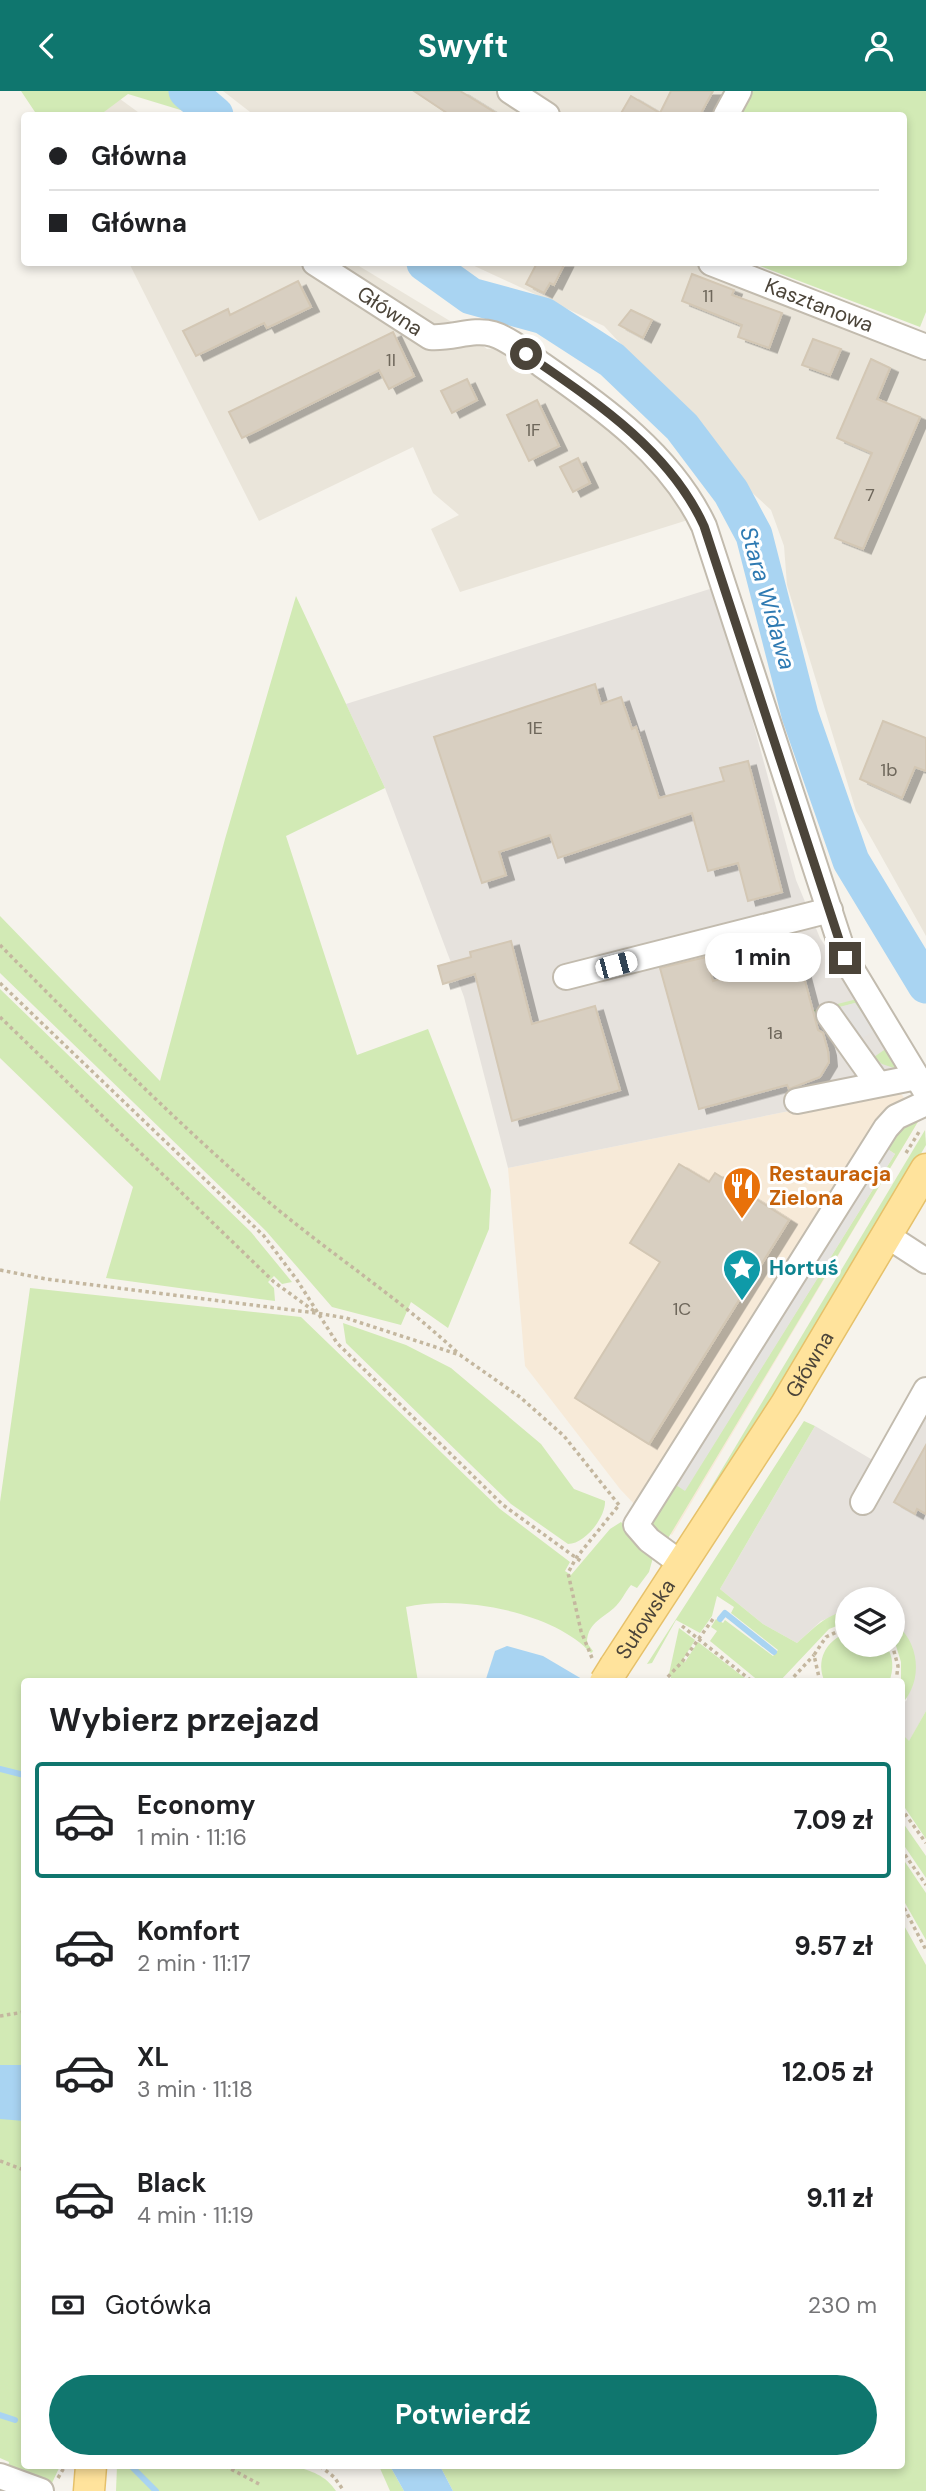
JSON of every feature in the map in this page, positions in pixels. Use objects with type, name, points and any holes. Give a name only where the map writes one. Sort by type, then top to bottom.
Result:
[{"type":"main road","name":"Główna","points":[[686,1561],[786,1405],[926,1168]]},
{"type":"main road","name":"Sułowska","points":[[603,1668],[686,1561]]},
{"type":"main road","points":[[89,2491],[91,2469]]},
{"type":"street","points":[[510,91],[542,112]]},
{"type":"street","points":[[728,112],[739,91]]},
{"type":"street","name":"Główna","points":[[320,266],[430,337],[449,339],[471,331],[493,334],[593,400],[632,434],[682,487],[704,526],[845,958],[921,1085]]},
{"type":"street","name":"Kasztanowa","points":[[719,266],[926,347]]},
{"type":"street","points":[[566,977],[830,910]]},
{"type":"street","points":[[830,1014],[878,1084]]},
{"type":"street","points":[[797,1101],[878,1084],[921,1085]]},
{"type":"street","points":[[686,1561],[649,1540],[636,1525],[886,1128],[896,1117],[926,1103]]},
{"type":"street","points":[[886,1235],[926,1261]]},
{"type":"street","points":[[863,1502],[926,1390]]},
{"type":"street","points":[[0,2476],[49,2487]]},
{"type":"path","points":[[0,945],[100,1046],[258,1193],[423,1320],[460,1355],[520,1397],[564,1436],[636,1525]]},
{"type":"path","points":[[0,983],[264,1236],[298,1280],[337,1343],[503,1505],[582,1562]]},
{"type":"path","points":[[0,1017],[274,1282],[316,1313]]},
{"type":"path","points":[[0,1270],[346,1318],[460,1355]]},
{"type":"path","points":[[603,1668],[568,1573],[576,1557],[619,1505]]},
{"type":"path","points":[[667,1678],[682,1662],[713,1619]]},
{"type":"path","points":[[682,1626],[748,1678]]},
{"type":"path","points":[[793,1678],[826,1637],[835,1633]]},
{"type":"path","points":[[814,1655],[819,1678]]},
{"type":"path","points":[[896,1657],[896,1678]]},
{"type":"path","points":[[905,1814],[926,1843]]},
{"type":"path","points":[[905,1855],[926,1885]]},
{"type":"path","points":[[905,1910],[926,1950]]},
{"type":"path","points":[[0,2016],[21,2012]]},
{"type":"path","points":[[0,2161],[21,2169]]},
{"type":"path","points":[[49,2487],[62,2469]]},
{"type":"path","points":[[231,2469],[261,2485]]},
{"type":"path","points":[[324,2469],[344,2491]]},
{"type":"shaded area","points":[[223,91],[731,91],[720,112],[250,112]]},
{"type":"shaded area","points":[[120,99],[138,112],[104,112]]},
{"type":"shaded area","points":[[131,266],[359,266],[460,327],[487,349],[497,348],[546,384],[605,421],[684,499],[691,519],[460,592],[431,529],[459,515],[433,493],[413,447],[259,521]]},
{"type":"shaded area","points":[[474,266],[697,266],[926,356],[926,936],[856,811],[787,585],[784,546],[771,510],[726,469],[675,402],[604,326]]},
{"type":"shaded area","points":[[716,587],[796,880],[820,938],[903,1063],[898,1089],[508,1168],[464,997],[385,788],[346,704]]},
{"type":"shaded area","points":[[855,1003],[874,1031],[861,1039],[837,1008]]},
{"type":"shaded area","points":[[898,1089],[919,1120],[672,1535],[654,1525],[620,1489],[525,1366],[508,1168]]},
{"type":"shaded area","points":[[883,1146],[895,1154],[685,1491],[673,1483]]},
{"type":"shaded area","points":[[926,1408],[926,1711],[909,1742],[905,1738],[907,1700],[903,1657],[905,1657],[905,1587],[835,1587],[835,1616],[821,1621],[797,1643],[763,1624],[720,1589],[815,1426],[876,1462]]},
{"type":"green space","points":[[21,91],[174,91],[194,112],[128,94],[104,112],[35,112]]},
{"type":"green space","points":[[752,91],[926,91],[926,312],[920,327],[760,266],[907,266],[907,112],[741,112]]},
{"type":"green space","points":[[296,596],[385,788],[286,836],[357,1055],[428,1029],[491,1190],[489,1229],[448,1328],[411,1302],[401,1325],[332,1307],[266,1231],[0,973],[0,916],[160,1081],[225,839]]},
{"type":"green space","points":[[0,989],[251,1232],[292,1282],[282,1284],[274,1276],[268,1282],[274,1288],[275,1301],[106,1278],[133,1187],[0,1058]]},
{"type":"green space","points":[[861,998],[903,1063],[897,1069],[882,1064],[874,1057],[887,1048],[855,1003],[815,1013],[814,1010]]},
{"type":"green space","points":[[913,1119],[919,1120],[664,1545],[652,1527],[673,1483],[685,1490],[895,1154],[883,1146]]},
{"type":"green space","points":[[925,1130],[926,1145],[890,1207],[686,1540],[676,1546]]},
{"type":"green space","points":[[30,1288],[301,1317],[500,1509],[570,1562],[565,1571],[571,1575],[610,1529],[621,1522],[654,1554],[649,1572],[637,1588],[631,1585],[616,1606],[592,1626],[587,1643],[593,1651],[591,1653],[554,1626],[530,1617],[478,1605],[428,1604],[406,1607],[417,1678],[21,1678],[21,2065],[0,2065],[0,1502]]},
{"type":"green space","points":[[343,1323],[406,1345],[451,1368],[541,1444],[574,1489],[605,1501],[602,1514],[593,1529],[581,1540],[568,1544],[511,1504],[346,1343]]},
{"type":"green space","points":[[804,1421],[815,1426],[720,1589],[763,1624],[797,1643],[835,1614],[835,1627],[829,1629],[783,1678],[755,1678],[710,1641],[717,1631],[711,1627],[716,1619],[723,1623],[725,1620],[773,1656],[778,1650],[731,1613],[734,1607],[717,1596],[712,1616],[700,1633],[676,1620],[652,1663],[647,1664]]},
{"type":"green space","points":[[679,1628],[695,1640],[682,1661],[685,1662],[698,1642],[745,1678],[671,1678],[669,1674]]},
{"type":"green space","points":[[905,1634],[913,1650],[916,1673],[905,1699],[905,1678],[901,1678],[899,1657],[905,1657]]},
{"type":"green space","points":[[835,1640],[835,1657],[891,1657],[890,1678],[824,1678],[822,1659]]},
{"type":"green space","points":[[926,1711],[926,1839],[905,1808],[905,1737],[909,1741]]},
{"type":"green space","points":[[905,1826],[926,1856],[926,1878],[905,1847]]},
{"type":"green space","points":[[905,1862],[926,1893],[926,1940],[905,1903]]},
{"type":"green space","points":[[905,1927],[926,1965],[926,2491],[453,2491],[442,2469],[905,2469]]},
{"type":"green space","points":[[0,2119],[21,2120],[21,2469],[59,2469],[52,2483],[7,2472],[9,2462],[0,2458]]},
{"type":"green space","points":[[117,2469],[303,2469],[318,2474],[336,2491],[116,2491]]},
{"type":"green space","points":[[380,2469],[392,2469],[404,2491],[390,2491]]},
{"type":"water","points":[[507,1646],[543,1656],[580,1678],[486,1678],[495,1651]]},
{"type":"water","points":[[0,2065],[21,2065],[21,2121],[0,2119]]},
{"type":"water","points":[[392,2469],[442,2469],[453,2491],[404,2491]]},
{"type":"building","points":[[414,91],[460,91],[494,112],[446,112]]},
{"type":"building","points":[[671,91],[713,91],[702,112],[660,112]]},
{"type":"building","points":[[631,96],[658,112],[622,112]]},
{"type":"building","points":[[535,266],[564,266],[554,285],[550,283],[544,293],[526,284]]},
{"type":"building","points":[[692,274],[734,290],[732,295],[782,313],[769,348],[738,337],[742,325],[682,301]]},
{"type":"building","points":[[298,281],[311,307],[267,328],[264,323],[196,356],[183,331],[228,309],[230,315]]},
{"type":"building","points":[[631,310],[652,320],[643,338],[619,325]]},
{"type":"building","points":[[393,332],[414,376],[389,389],[379,370],[242,438],[229,412]]},
{"type":"building","points":[[813,339],[841,349],[830,375],[802,365]]},
{"type":"building","points":[[871,359],[890,368],[877,399],[920,417],[863,549],[835,538],[872,453],[837,438]]},
{"type":"building","points":[[467,379],[477,400],[452,413],[441,391]]},
{"type":"building","points":[[537,400],[559,446],[529,461],[507,415]]},
{"type":"building","points":[[578,458],[590,483],[573,492],[560,467]]},
{"type":"building","points":[[595,684],[601,704],[621,697],[632,729],[636,727],[659,798],[724,781],[720,768],[748,761],[782,892],[748,901],[738,863],[708,871],[692,813],[558,858],[550,835],[499,852],[506,875],[482,883],[434,737]]},
{"type":"building","points":[[883,721],[926,738],[926,771],[915,767],[902,798],[860,779]]},
{"type":"building","points":[[511,941],[532,1024],[595,1006],[620,1090],[512,1121],[475,974],[443,984],[438,966],[471,957],[470,952]]},
{"type":"building","points":[[706,957],[713,981],[789,960],[801,966],[818,1030],[823,1033],[828,1051],[829,1062],[820,1077],[789,1089],[787,1085],[699,1109],[660,968]]},
{"type":"building","points":[[679,1164],[709,1182],[715,1173],[789,1220],[649,1444],[575,1398],[660,1262],[630,1243]]},
{"type":"building","points":[[926,1445],[926,1514],[917,1509],[915,1514],[894,1502]]},
{"type":"waterway","name":"Stara Widawa","points":[[187,91],[212,112]]},
{"type":"waterway","name":"Stara Widawa","points":[[429,266],[471,296],[544,316],[612,360],[682,427],[731,492],[754,535],[800,715],[851,861],[926,985]]},
{"type":"waterway","points":[[720,1619],[725,1613],[774,1652]]},
{"type":"waterway","points":[[0,1769],[21,1774]]},
{"type":"waterway","points":[[0,2415],[15,2420]]},
{"type":"waterway","points":[[134,2469],[156,2491]]},
{"type":"place","name":"Restauracja Zielona","points":[[742,1220]]},
{"type":"place","name":"Hortuś","points":[[742,1302]]},
{"type":"route","points":[[526,354],[593,400],[632,434],[692,499],[704,526],[779,750],[845,958]]}]
